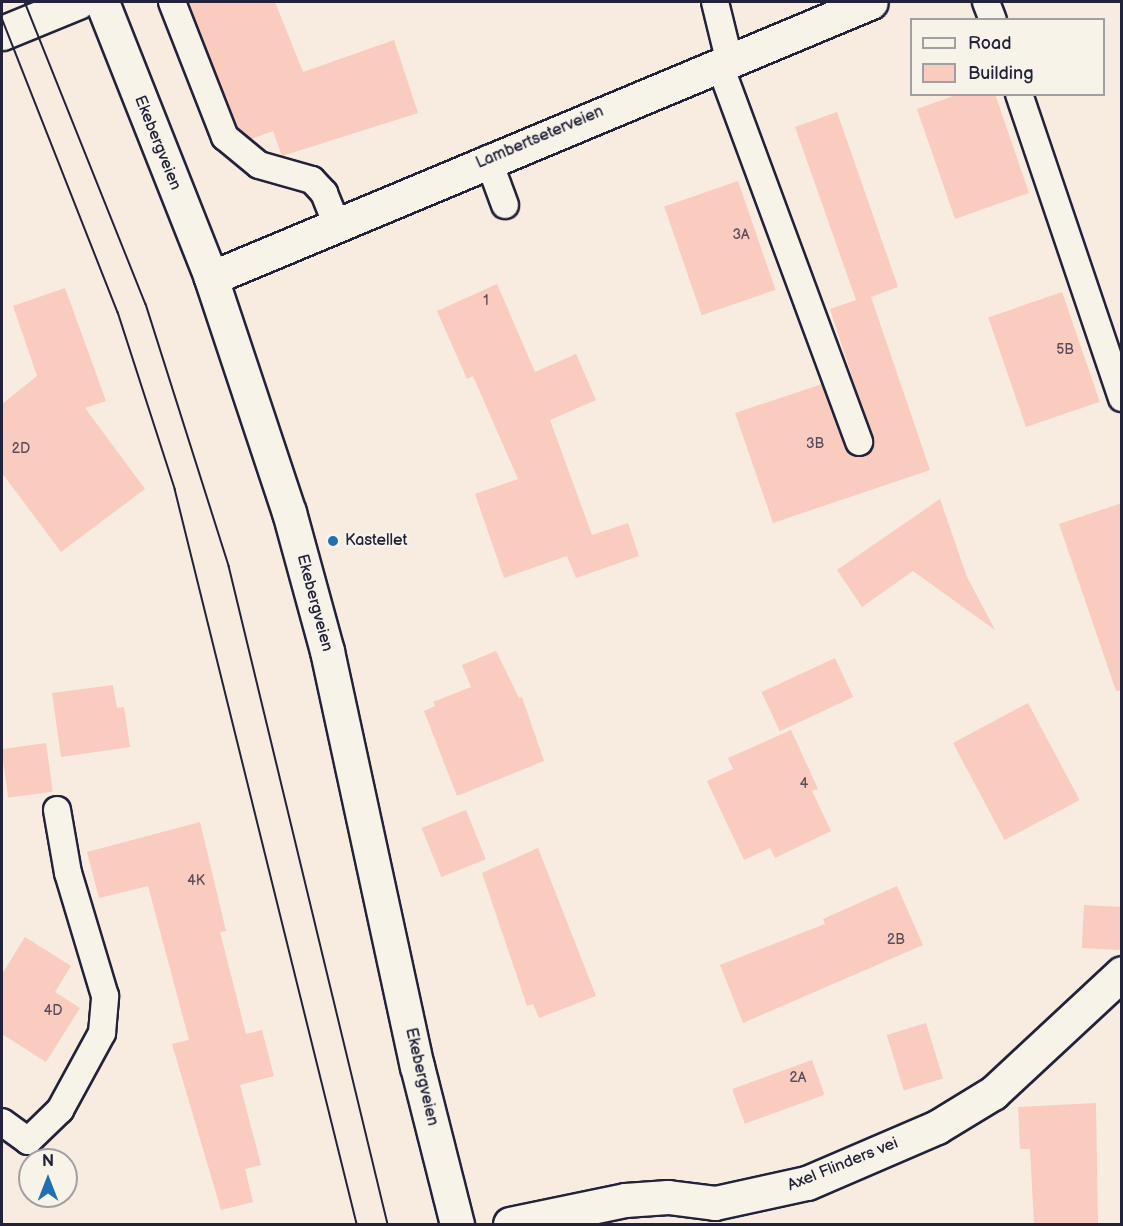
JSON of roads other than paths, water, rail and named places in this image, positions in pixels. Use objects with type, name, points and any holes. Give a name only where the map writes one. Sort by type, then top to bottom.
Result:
[{"type":"main road","points":[[2,33],[78,2]]},
{"type":"main road","name":"Ekebergveien","points":[[102,2],[211,278],[267,437],[319,617],[457,1224]]},
{"type":"main road","name":"Lambertseterveien","points":[[211,278],[488,159],[871,2]]},
{"type":"main road","name":"Axel Flinders vei","points":[[510,1224],[625,1200],[668,1197],[715,1203],[807,1183],[937,1127],[993,1093],[1122,973]]},
{"type":"lane","points":[[172,2],[225,137],[259,165],[312,180],[324,193],[337,225]]},
{"type":"lane","points":[[715,2],[724,61],[859,442]]},
{"type":"lane","points":[[986,2],[992,18]]},
{"type":"lane","points":[[1020,96],[1122,398]]},
{"type":"lane","points":[[488,159],[505,205]]},
{"type":"lane","points":[[2,1122],[28,1141],[60,1110],[102,1033],[105,996],[68,873],[57,810]]},
{"type":"tram line","points":[[25,2],[146,304],[229,566],[388,1224]]},
{"type":"tram line","points":[[2,18],[118,312],[175,489],[357,1224]]},
{"type":"place","name":"Kastellet","points":[[333,541]]}]
